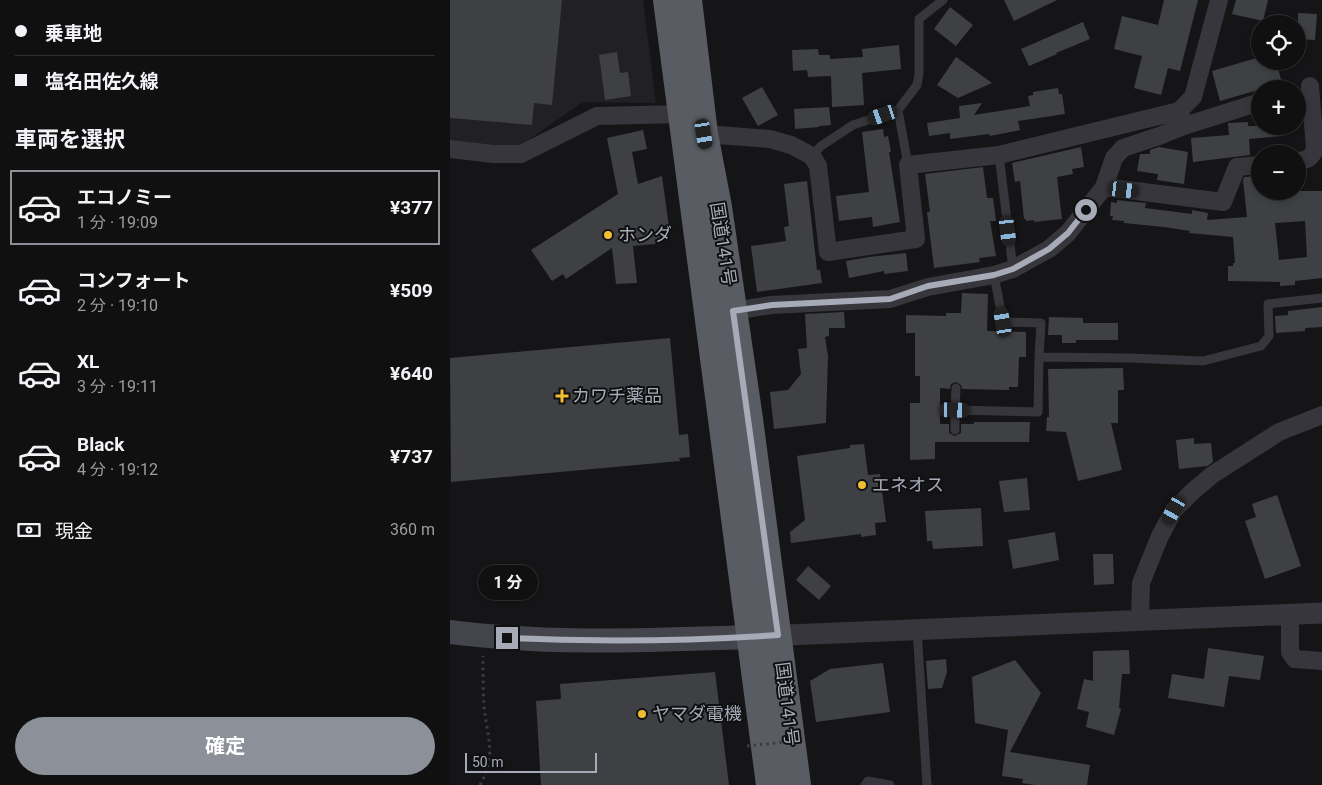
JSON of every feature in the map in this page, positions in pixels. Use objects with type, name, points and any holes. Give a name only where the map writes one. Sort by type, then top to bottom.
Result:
[{"type":"highway","name":"国道141号","points":[[667,0],[698,222],[770,785]]},
{"type":"highway","name":"国道141号","points":[[688,0],[704,134],[719,216],[733,311],[797,785]]},
{"type":"main road","points":[[450,632],[558,641],[751,637]]},
{"type":"street","points":[[733,311],[772,305],[890,299],[928,286],[994,275],[1013,269],[1049,249],[1068,233],[1104,187],[1114,158],[1123,148],[1182,118],[1193,97],[1219,0]]},
{"type":"street","points":[[1306,160],[1313,155],[1315,148],[1310,86]]},
{"type":"street","points":[[704,134],[770,139],[790,145],[812,156],[818,166],[828,252],[916,239],[908,165],[999,155],[1251,104]]},
{"type":"street","points":[[450,149],[494,154],[521,154],[597,116],[682,114]]},
{"type":"street","points":[[1104,187],[1223,202],[1237,167],[1251,165]]},
{"type":"street","points":[[1140,620],[1140,584],[1160,536],[1174,510],[1192,492],[1220,470],[1279,432],[1322,415]]},
{"type":"street","points":[[751,637],[1322,613]]},
{"type":"street","points":[[1290,614],[1290,652],[1295,659],[1322,661]]},
{"type":"lane","points":[[812,156],[821,146],[852,125],[898,110],[917,85],[919,74],[919,20],[943,0]]},
{"type":"lane","points":[[898,110],[908,165]]},
{"type":"lane","points":[[999,155],[1013,269]]},
{"type":"lane","points":[[955,410],[1038,412],[1041,323],[1003,322],[994,275]]},
{"type":"lane","points":[[1039,357],[1203,361],[1261,346],[1269,336],[1268,304],[1322,298]]},
{"type":"lane","points":[[955,430],[956,388]]},
{"type":"lane","points":[[917,629],[927,785]]},
{"type":"lane","points":[[865,785],[868,781],[890,785]]},
{"type":"path","points":[[480,785],[487,773],[491,753],[482,689],[482,636]]},
{"type":"path","points":[[747,746],[803,740]]},
{"type":"shaded area","points":[[450,0],[643,0],[656,103],[583,102],[517,148],[450,141]]},
{"type":"building","points":[[450,0],[562,0],[552,105],[534,103],[532,125],[450,118]]},
{"type":"building","points":[[1004,0],[1057,0],[1014,21]]},
{"type":"building","points":[[1164,0],[1198,0],[1180,71],[1168,68],[1161,95],[1134,88],[1142,56],[1114,49],[1122,16],[1158,25]]},
{"type":"building","points":[[1236,0],[1268,0],[1264,15],[1251,15],[1251,18],[1232,14]]},
{"type":"building","points":[[950,7],[973,25],[956,46],[934,29]]},
{"type":"building","points":[[1298,13],[1317,14],[1315,40],[1306,39],[1306,15],[1298,15]]},
{"type":"building","points":[[1083,22],[1090,39],[1029,66],[1021,49]]},
{"type":"building","points":[[899,45],[901,69],[862,73],[864,105],[832,107],[831,76],[808,77],[807,70],[793,71],[792,50],[818,49],[819,55],[830,55],[830,59],[863,57],[862,49]]},
{"type":"building","points":[[617,52],[620,73],[628,72],[631,96],[605,100],[599,55]]},
{"type":"building","points":[[956,57],[992,83],[958,98],[937,85]]},
{"type":"building","points":[[1251,60],[1251,70],[1278,70],[1281,80],[1251,80],[1251,92],[1220,101],[1212,71]]},
{"type":"building","points":[[762,87],[778,115],[758,126],[742,98]]},
{"type":"building","points":[[1058,88],[1059,94],[1062,94],[1065,114],[1018,121],[1020,130],[990,136],[989,134],[950,139],[950,133],[929,136],[927,123],[960,118],[959,106],[982,103],[974,115],[1030,106],[1028,96],[1033,95],[1033,92]]},
{"type":"building","points":[[829,107],[831,125],[795,129],[794,109]]},
{"type":"building","points":[[1248,122],[1248,126],[1251,126],[1251,135],[1282,136],[1249,139],[1250,155],[1193,162],[1191,138],[1229,135],[1228,123]]},
{"type":"building","points":[[883,129],[884,137],[888,136],[891,152],[889,152],[900,222],[873,227],[872,217],[839,221],[836,196],[869,192],[862,132]]},
{"type":"building","name":"ホンダ","points":[[643,130],[647,149],[632,152],[638,184],[662,176],[669,227],[655,244],[633,246],[637,283],[616,284],[612,248],[566,279],[563,274],[552,281],[531,250],[618,194],[607,138]]},
{"type":"building","points":[[1081,147],[1084,167],[1072,169],[1073,174],[1057,177],[1062,219],[1026,221],[1024,219],[1020,181],[1015,182],[1012,163]]},
{"type":"building","points":[[1159,147],[1188,152],[1184,184],[1157,180],[1158,174],[1137,171],[1140,154],[1150,154],[1150,150]]},
{"type":"building","points":[[983,167],[987,198],[993,198],[996,221],[990,221],[996,256],[979,258],[980,262],[934,268],[927,212],[930,212],[925,174]]},
{"type":"building","points":[[1244,177],[1251,177],[1251,200],[1306,200],[1306,191],[1322,191],[1322,278],[1295,281],[1295,285],[1280,286],[1280,282],[1228,281],[1228,266],[1233,266],[1233,263],[1235,263],[1233,237],[1189,233],[1190,231],[1124,223],[1124,221],[1112,220],[1113,216],[1110,216],[1111,202],[1117,203],[1117,200],[1146,203],[1145,208],[1192,214],[1192,210],[1208,213],[1207,220],[1247,217]],"holes":[[[1305,221],[1307,257],[1279,260],[1275,223]]]},
{"type":"building","points":[[807,181],[817,270],[820,270],[822,283],[757,292],[751,246],[786,241],[784,227],[789,226],[784,184]]},
{"type":"building","points":[[906,253],[908,271],[884,274],[884,271],[849,278],[846,261]]},
{"type":"building","points":[[962,293],[988,294],[987,331],[1026,332],[1026,357],[1019,357],[1018,387],[1009,387],[1009,390],[962,389],[961,385],[956,382],[951,384],[950,389],[940,388],[940,424],[949,424],[949,433],[955,436],[961,433],[961,424],[974,424],[974,422],[1030,422],[1029,442],[935,442],[935,459],[910,460],[910,403],[920,403],[920,376],[915,376],[915,333],[906,333],[906,315],[946,316],[946,313],[961,313]]},
{"type":"building","points":[[1322,307],[1322,327],[1305,328],[1305,331],[1276,333],[1275,316],[1288,315],[1288,311]]},
{"type":"building","points":[[844,312],[845,328],[829,328],[829,336],[825,337],[828,356],[826,423],[774,429],[770,392],[788,390],[801,374],[798,349],[807,348],[805,314]]},
{"type":"building","points":[[1049,317],[1083,318],[1083,323],[1118,323],[1118,340],[1076,340],[1076,343],[1062,343],[1062,335],[1048,335]]},
{"type":"building","name":"カワチ薬品","points":[[670,338],[679,435],[688,434],[690,457],[679,458],[680,461],[451,482],[450,358]]},
{"type":"building","points":[[1123,368],[1124,390],[1118,390],[1118,423],[1111,423],[1122,470],[1078,481],[1066,432],[1046,431],[1047,417],[1049,417],[1048,369]]},
{"type":"building","points":[[1194,438],[1194,444],[1211,443],[1213,462],[1207,466],[1179,469],[1176,440]]},
{"type":"building","points":[[864,444],[868,475],[880,474],[886,522],[875,523],[876,535],[861,537],[861,534],[791,543],[790,532],[805,520],[797,456]]},
{"type":"building","points":[[1027,478],[1030,510],[1004,512],[999,481]]},
{"type":"building","points":[[1277,495],[1301,566],[1265,579],[1245,521],[1256,517],[1252,504]]},
{"type":"building","points":[[981,508],[983,546],[933,549],[932,541],[927,541],[925,511]]},
{"type":"building","points":[[1055,532],[1059,560],[1013,569],[1008,540]]},
{"type":"building","points":[[1093,554],[1113,554],[1114,584],[1094,585]]},
{"type":"building","points":[[808,566],[831,586],[819,600],[796,580]]},
{"type":"building","points":[[1208,648],[1264,656],[1260,680],[1229,676],[1224,707],[1168,698],[1172,674],[1204,679]]},
{"type":"building","points":[[1129,650],[1130,674],[1122,674],[1119,708],[1121,709],[1114,735],[1086,727],[1089,712],[1077,709],[1084,679],[1093,681],[1093,651]]},
{"type":"building","points":[[946,659],[947,672],[942,688],[928,689],[926,661]]},
{"type":"building","points":[[1015,660],[1041,693],[1010,752],[1090,765],[1087,785],[1035,785],[1022,783],[1023,779],[1002,776],[1008,730],[975,723],[972,677]]},
{"type":"building","points":[[883,663],[890,712],[816,722],[810,681],[830,669]]},
{"type":"building","name":"ヤマダ電機","points":[[715,672],[729,785],[541,785],[536,701],[561,699],[560,684]]},
{"type":"place","name":"ホンダ","points":[[608,235]]},
{"type":"place","name":"カワチ薬品","points":[[562,396]]},
{"type":"place","name":"エネオス","points":[[862,485]]},
{"type":"place","name":"ヤマダ電機","points":[[642,714]]},
{"type":"route","points":[[507,638],[558,641],[654,640],[778,635],[733,311],[772,305],[890,299],[928,286],[994,275],[1013,269],[1049,249],[1068,233],[1086,210]]}]
